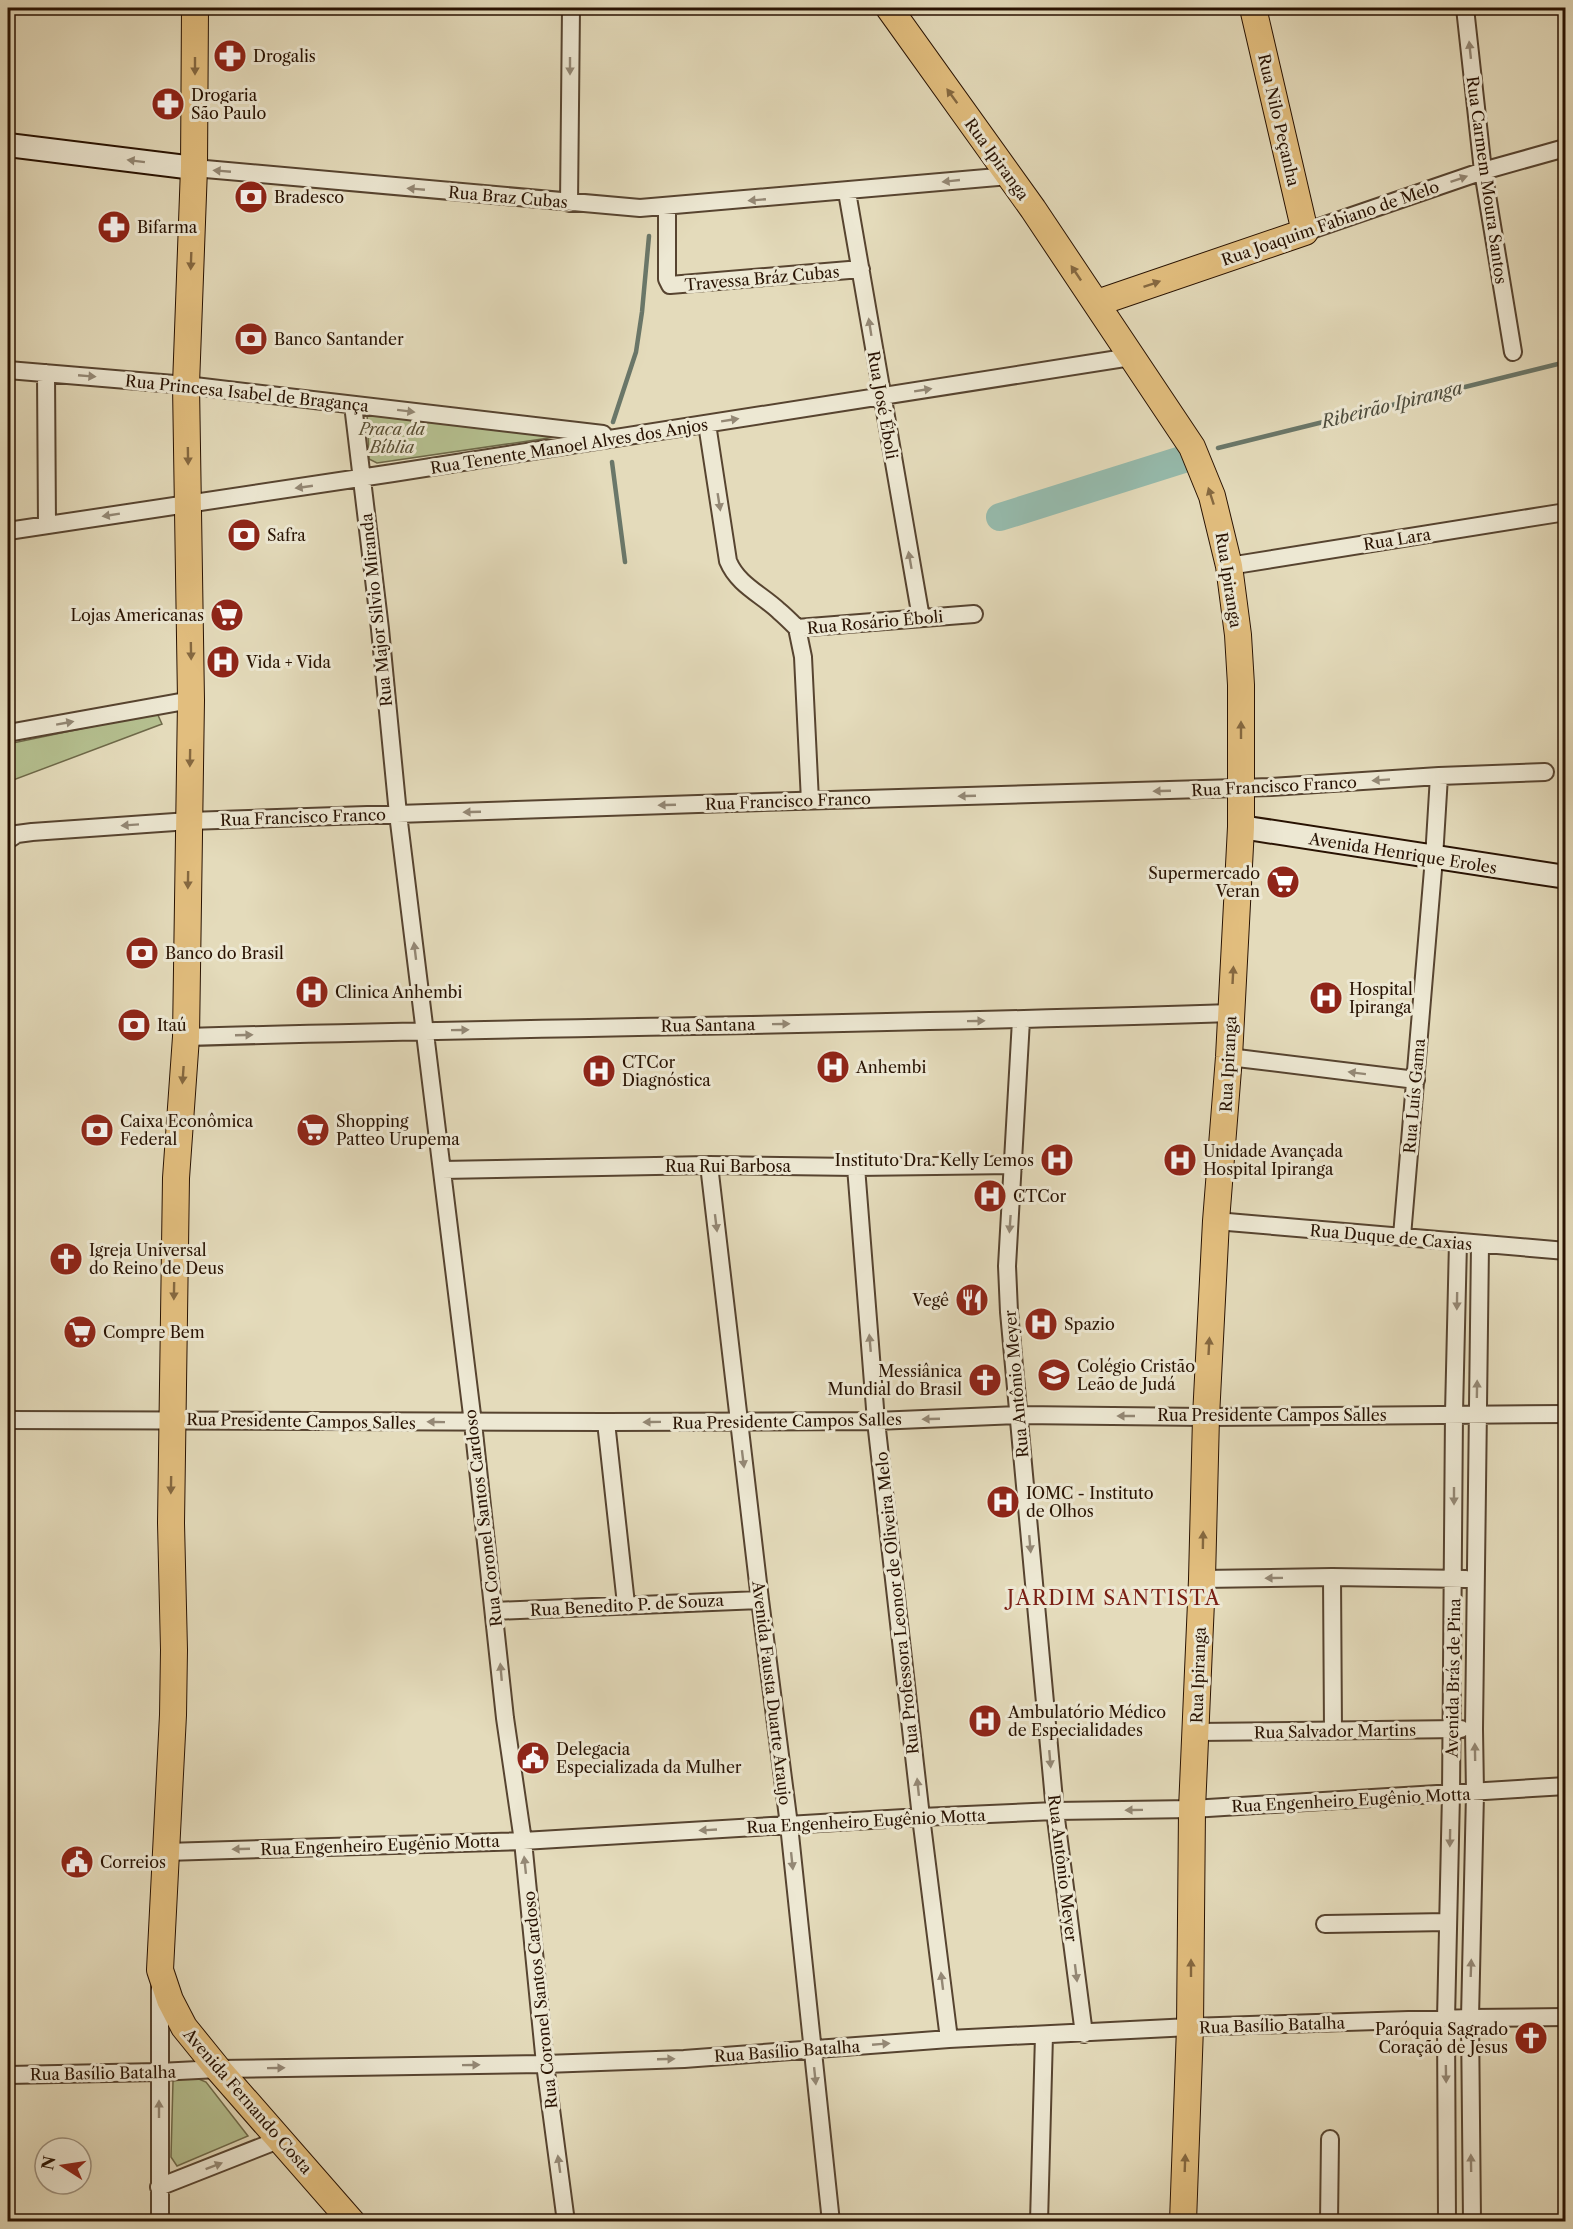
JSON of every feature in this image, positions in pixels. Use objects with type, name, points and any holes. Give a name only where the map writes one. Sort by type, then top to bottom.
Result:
[{"type":"main road","points":[[160,1970],[174,1661],[171,1523],[176,1178],[186,1037],[191,700],[186,384],[194,168],[195,8]]},
{"type":"main road","name":"Rua Ipiranga","points":[[889,8],[1097,303],[1192,447],[1212,496],[1229,566],[1238,635],[1241,685],[1241,827],[1206,1417],[1202,1580],[1192,1809],[1190,2027],[1183,2222]]},
{"type":"main road","name":"Rua Nilo Peçanha","points":[[1253,8],[1305,232]]},
{"type":"main road","name":"Rua Braz Cubas","points":[[8,145],[194,168]]},
{"type":"main road","name":"Rua Joaquim Fabiano de Melo","points":[[1097,303],[1305,232]]},
{"type":"main road","name":"Avenida Henrique Eroles","points":[[1241,827],[1566,877]]},
{"type":"main road","name":"Avenida Fernando Costa","points":[[160,1970],[170,2000],[184,2027],[352,2222]]},
{"type":"street","points":[[569,203],[571,8]]},
{"type":"street","name":"Rua Carmem Moura Santos","points":[[1465,8],[1483,171],[1513,352]]},
{"type":"street","name":"Rua Joaquim Fabiano de Melo","points":[[1305,232],[1483,171],[1565,148]]},
{"type":"street","name":"Rua Braz Cubas","points":[[194,168],[640,208],[667,208],[1009,176]]},
{"type":"street","name":"Rua José Éboli","points":[[847,192],[921,618]]},
{"type":"street","name":"Travessa Bráz Cubas","points":[[667,208],[667,279],[670,285],[861,269]]},
{"type":"street","name":"Rua Tenente Manoel Alves dos Anjos","points":[[8,531],[362,478],[1131,357]]},
{"type":"street","name":"Rua Princesa Isabel de Bragança","points":[[8,370],[186,384],[630,436]]},
{"type":"street","points":[[46,373],[47,525]]},
{"type":"street","name":"Rua Major Sílvio Miranda","points":[[353,405],[380,629],[398,814]]},
{"type":"street","name":"Rua Rosário Éboli","points":[[707,424],[728,561],[732,571],[741,581],[779,610],[796,628],[974,614]]},
{"type":"street","name":"Rua Lara","points":[[1229,566],[1566,512]]},
{"type":"street","points":[[796,628],[803,657],[810,801]]},
{"type":"street","points":[[8,733],[191,700]]},
{"type":"street","name":"Rua Francisco Franco","points":[[8,840],[17,834],[32,832],[189,821],[1242,788],[1545,772]]},
{"type":"street","name":"Rua Luís Gama","points":[[1402,1236],[1439,776]]},
{"type":"street","name":"Rua Coronel Santos Cardoso","points":[[398,814],[472,1423],[505,1718],[523,1841],[545,2064],[566,2222]]},
{"type":"street","name":"Rua Santana","points":[[186,1037],[425,1030],[1021,1020],[1231,1013]]},
{"type":"street","name":"Rua Antônio Meyer","points":[[1021,1020],[1007,1266],[1009,1312],[1055,1811],[1084,2034]]},
{"type":"street","points":[[1229,1058],[1416,1080]]},
{"type":"street","name":"Rua Rui Barbosa","points":[[442,1170],[709,1165],[1014,1166]]},
{"type":"street","name":"Avenida Fausta Duarte Araujo","points":[[709,1165],[789,1825],[831,2222]]},
{"type":"street","name":"Rua Professora Leonor de Oliveira Melo","points":[[856,1167],[876,1421],[949,2039]]},
{"type":"street","name":"Rua Duque de Caxias","points":[[1216,1221],[1566,1251]]},
{"type":"street","name":"Avenida Brás de Pina","points":[[1448,2222],[1446,2019],[1452,1794],[1454,1413],[1458,1242]]},
{"type":"street","name":"Avenida Brás de Pina","points":[[1472,2222],[1470,2018],[1475,1793],[1479,1245]]},
{"type":"street","name":"Rua Presidente Campos Salles","points":[[8,1420],[472,1423],[876,1421],[1018,1415],[1206,1417],[1454,1413],[1566,1414]]},
{"type":"street","points":[[606,1422],[626,1604]]},
{"type":"street","points":[[1332,1577],[1333,1731]]},
{"type":"street","points":[[1202,1580],[1332,1577],[1475,1578]]},
{"type":"street","name":"Rua Benedito P. de Souza","points":[[494,1611],[760,1600]]},
{"type":"street","name":"Rua Salvador Martins","points":[[1196,1732],[1474,1729]]},
{"type":"street","name":"Rua Engenheiro Eugênio Motta","points":[[166,1852],[523,1841],[921,1817],[1055,1811],[1192,1809],[1566,1786]]},
{"type":"street","points":[[1449,1888],[1473,1888]]},
{"type":"street","points":[[1325,1924],[1448,1922]]},
{"type":"street","points":[[160,1970],[159,2187],[161,2219]]},
{"type":"street","name":"Rua Basílio Batalha","points":[[8,2075],[684,2059],[949,2039],[1190,2027],[1470,2018],[1566,2018]]},
{"type":"street","points":[[1039,2222],[1044,2035]]},
{"type":"street","points":[[159,2187],[281,2139]]},
{"type":"street","points":[[1329,2222],[1330,2139]]},
{"type":"green space","name":"Praça da Bíblia","points":[[367,412],[576,434],[377,463],[369,459]]},
{"type":"green space","points":[[157,713],[162,724],[8,782],[8,744]]},
{"type":"green space","points":[[194,2077],[206,2082],[248,2136],[177,2166],[171,2157],[173,2081]]},
{"type":"waterway","points":[[613,422],[636,352],[649,236]]},
{"type":"waterway","name":"Ribeirão Ipiranga","points":[[1218,448],[1566,362]]},
{"type":"waterway","name":"Ribeirão Ipiranga","points":[[1000,517],[1181,460]]},
{"type":"waterway","points":[[612,462],[625,562]]},
{"type":"place","name":"Drogalis","points":[[230,56]]},
{"type":"place","name":"Drogaria São Paulo","points":[[168,104]]},
{"type":"place","name":"Bradesco","points":[[251,197]]},
{"type":"place","name":"Bifarma","points":[[114,227]]},
{"type":"place","name":"Banco Santander","points":[[251,339]]},
{"type":"place","name":"Safra","points":[[244,535]]},
{"type":"place","name":"Lojas Americanas","points":[[227,615]]},
{"type":"place","name":"Vida + Vida","points":[[223,662]]},
{"type":"place","name":"Supermercado Veran","points":[[1283,882]]},
{"type":"place","name":"Banco do Brasil","points":[[142,953]]},
{"type":"place","name":"Clinica Anhembi","points":[[312,992]]},
{"type":"place","name":"Hospital Ipiranga","points":[[1326,998]]},
{"type":"place","name":"Itaú","points":[[134,1025]]},
{"type":"place","name":"Anhembi","points":[[833,1067]]},
{"type":"place","name":"CTCor Diagnóstica","points":[[599,1071]]},
{"type":"place","name":"Caixa Econômica Federal","points":[[97,1130]]},
{"type":"place","name":"Shopping Patteo Urupema","points":[[313,1130]]},
{"type":"place","name":"Instituto Dra. Kelly Lemos","points":[[1057,1160]]},
{"type":"place","name":"Unidade Avançada Hospital Ipiranga","points":[[1180,1160]]},
{"type":"place","name":"CTCor","points":[[990,1196]]},
{"type":"place","name":"Igreja Universal do Reino de Deus","points":[[66,1259]]},
{"type":"place","name":"Vegê","points":[[972,1300]]},
{"type":"place","name":"Spazio","points":[[1041,1324]]},
{"type":"place","name":"Compre Bem","points":[[80,1332]]},
{"type":"place","name":"Colégio Cristão Leão de Judá","points":[[1054,1375]]},
{"type":"place","name":"Messiânica Mundial do Brasil","points":[[985,1380]]},
{"type":"place","name":"IOMC - Instituto de Olhos","points":[[1003,1502]]},
{"type":"place","name":"Ambulatório Médico de Especialidades","points":[[985,1721]]},
{"type":"place","name":"Delegacia Especializada da Mulher","points":[[533,1758]]},
{"type":"place","name":"Correios","points":[[77,1862]]},
{"type":"place","name":"Paróquia Sagrado Coração de Jesus","points":[[1531,2038]]},
{"type":"district","name":"JARDIM SANTISTA","points":[[1114,1598]]}]
